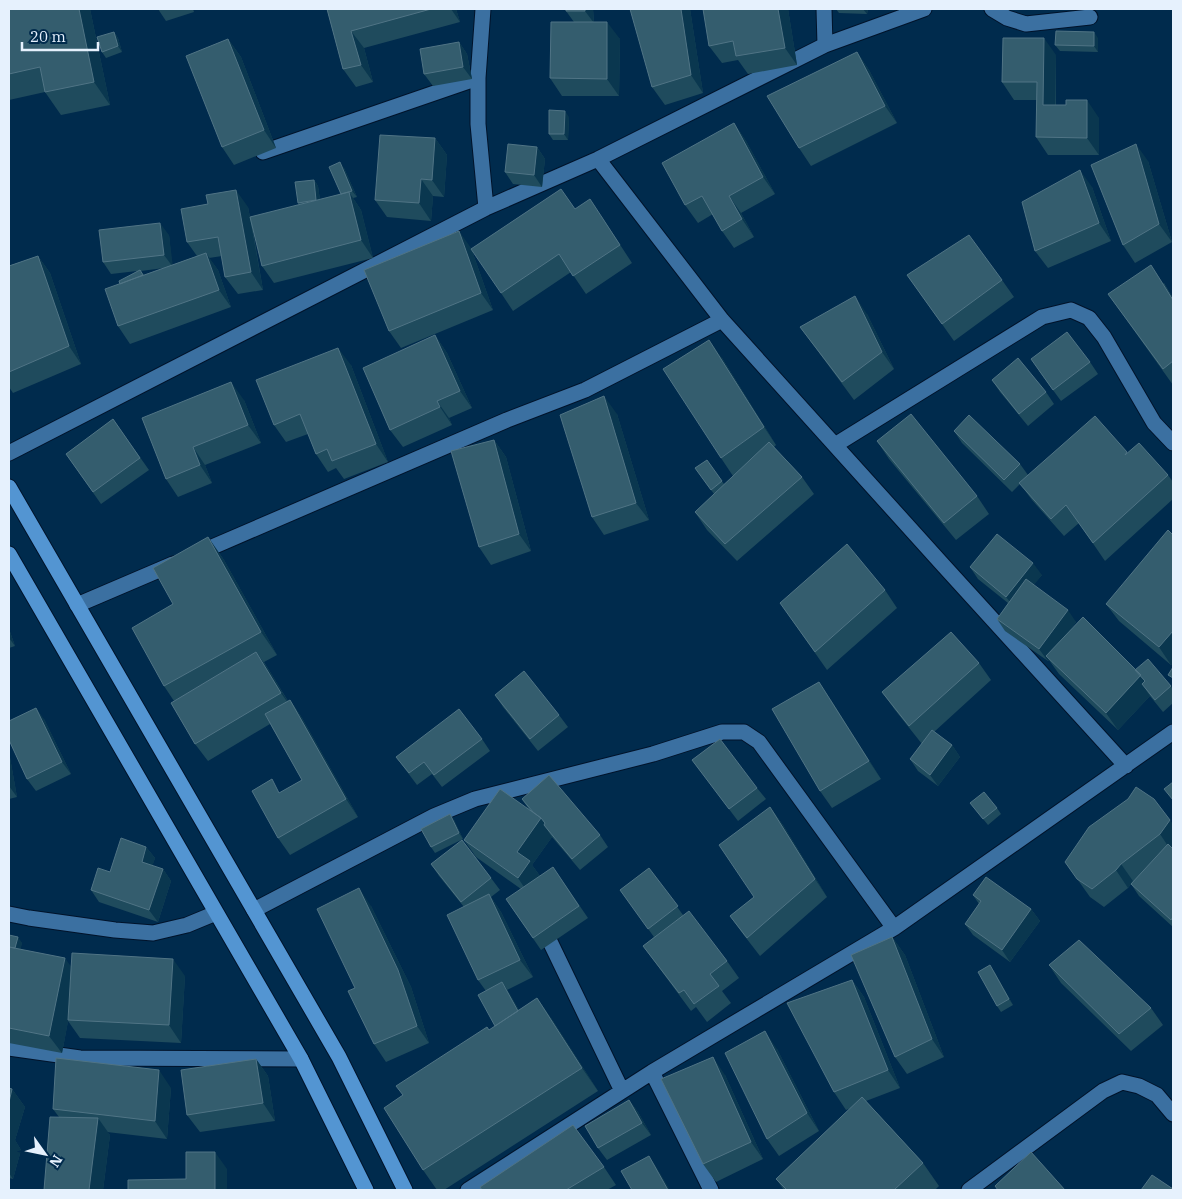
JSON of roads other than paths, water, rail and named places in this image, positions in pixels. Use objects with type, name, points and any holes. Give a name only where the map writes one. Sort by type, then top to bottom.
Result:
[{"type":"main road","points":[[9,487],[339,1057],[405,1190]]},
{"type":"main road","points":[[9,554],[301,1059],[366,1190]]},
{"type":"street","points":[[483,9],[478,78],[478,124],[486,208]]},
{"type":"street","points":[[824,9],[826,45]]},
{"type":"street","points":[[9,452],[486,208],[598,159],[826,45],[924,9]]},
{"type":"street","points":[[992,9],[1008,18],[1026,24],[1090,18]]},
{"type":"street","points":[[263,152],[478,78]]},
{"type":"street","points":[[598,159],[722,320],[1126,766]]},
{"type":"street","points":[[835,445],[1042,317],[1071,310],[1089,318],[1104,337],[1154,423],[1173,443]]},
{"type":"street","points":[[77,605],[506,420],[585,390],[722,320]]},
{"type":"street","points":[[254,910],[434,816],[474,799],[653,754],[722,732],[744,732],[759,742],[894,928]]},
{"type":"street","points":[[468,1190],[652,1072],[894,928],[1172,735]]},
{"type":"street","points":[[536,912],[622,1091]]},
{"type":"street","points":[[9,914],[152,933],[187,925],[216,913]]},
{"type":"street","points":[[9,1048],[80,1058],[301,1059]]},
{"type":"street","points":[[652,1072],[711,1190]]},
{"type":"street","points":[[969,1190],[1103,1091],[1122,1082],[1140,1086],[1157,1095],[1173,1114]]}]
